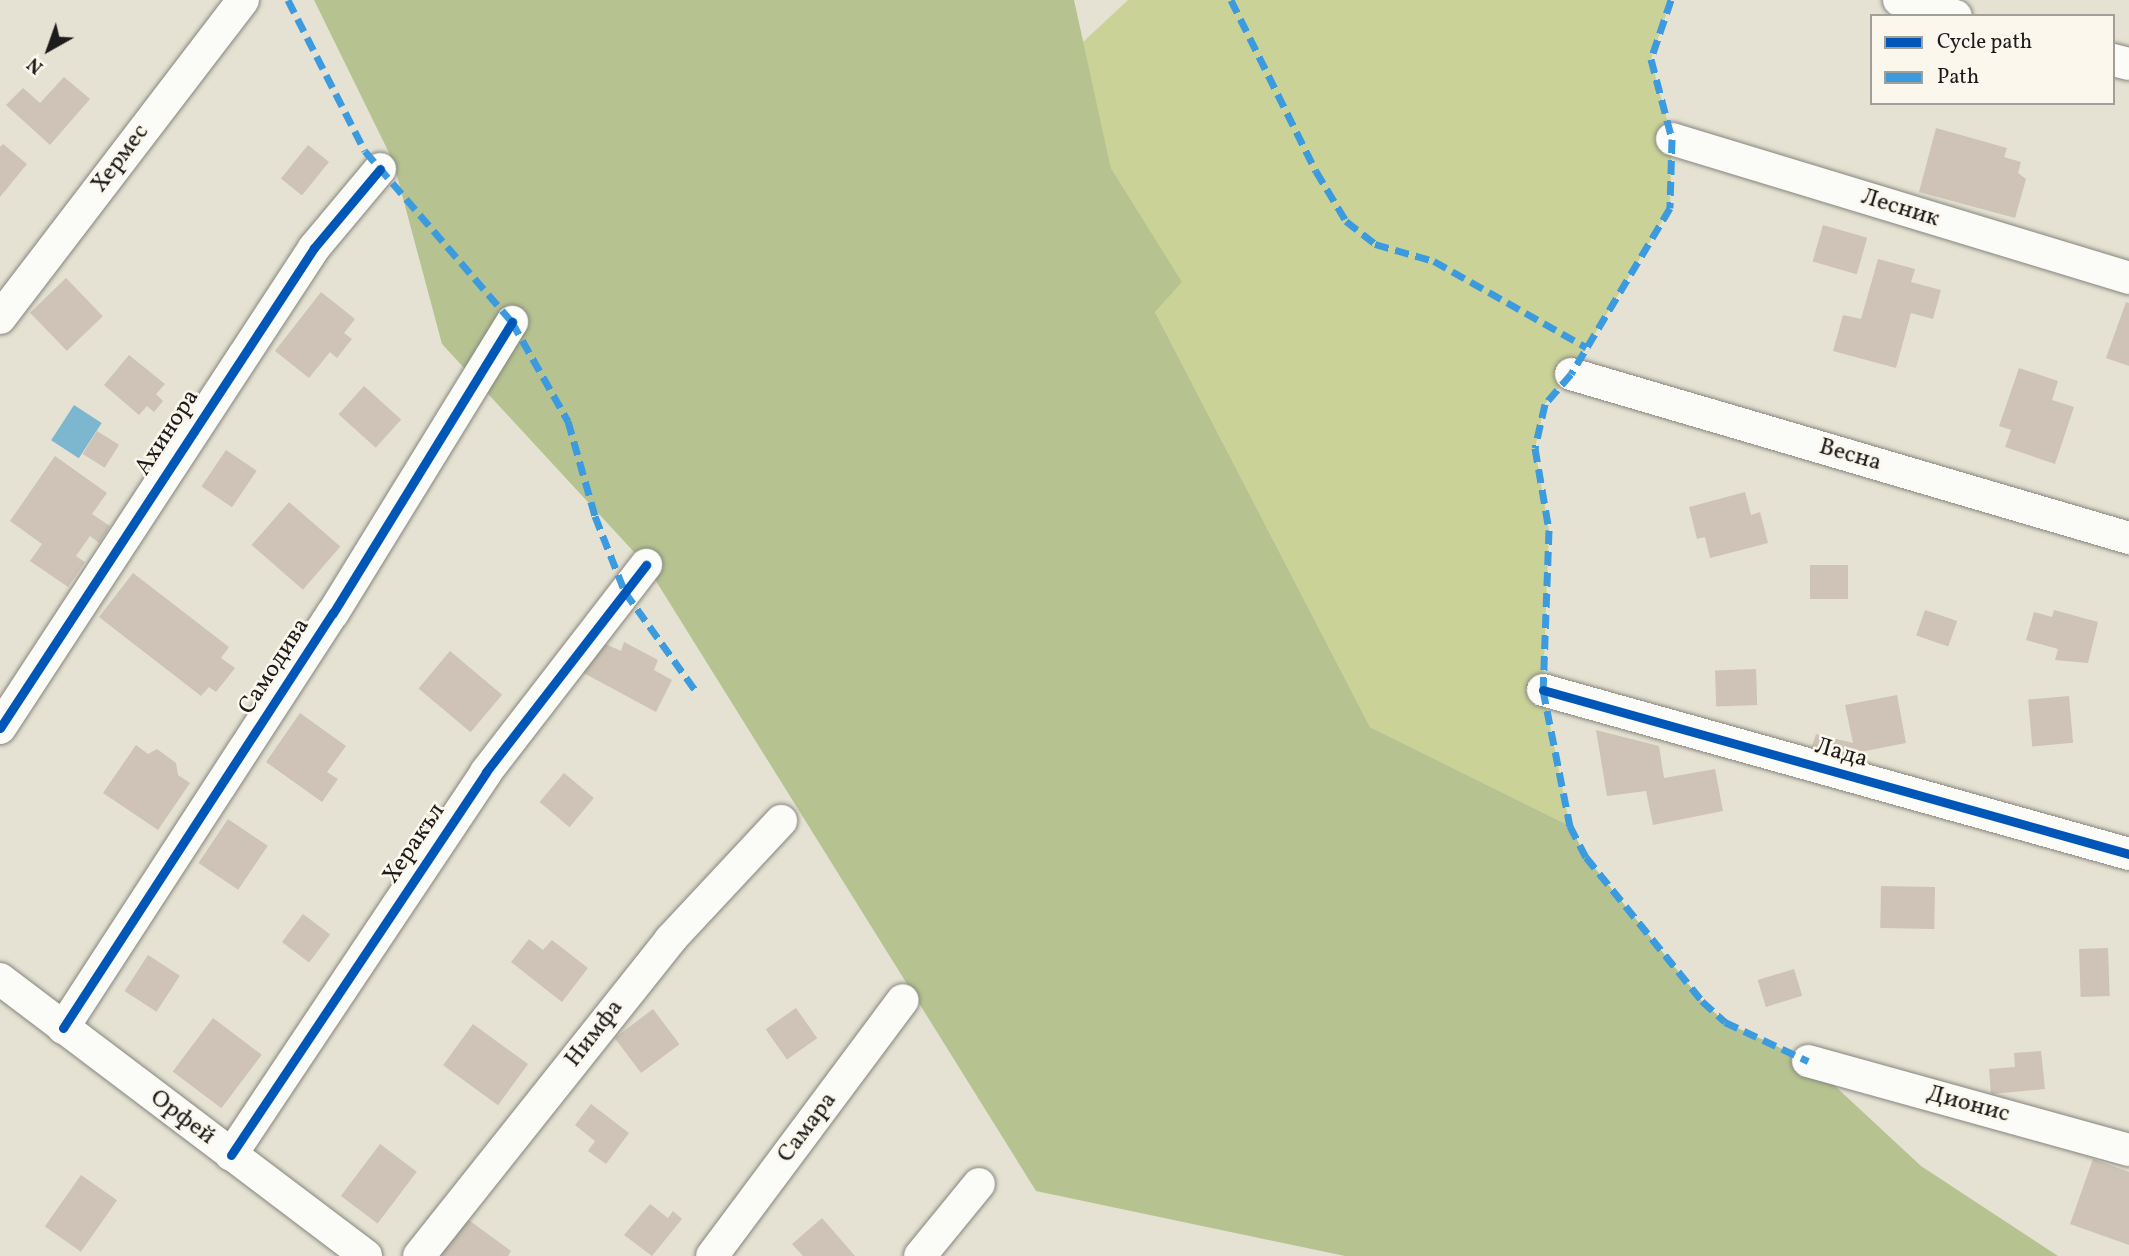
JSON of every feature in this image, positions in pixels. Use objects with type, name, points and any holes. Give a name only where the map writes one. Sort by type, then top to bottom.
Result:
[{"type":"street","name":"Хермес","points":[[0,318],[243,0]]},
{"type":"street","points":[[1899,0],[1949,14]]},
{"type":"street","name":"Лесник","points":[[1672,139],[2129,278]]},
{"type":"street","name":"Ахинора","points":[[0,728],[306,259],[380,169]]},
{"type":"street","name":"Самодива","points":[[63,1028],[333,613],[512,322]]},
{"type":"street","name":"Весна","points":[[1571,374],[2129,538]]},
{"type":"street","name":"Херакъл","points":[[231,1155],[486,772],[646,565]]},
{"type":"street","name":"Лада","points":[[1543,690],[2129,854]]},
{"type":"street","name":"Нимфа","points":[[419,1256],[670,940],[781,821]]},
{"type":"street","name":"Орфей","points":[[0,979],[366,1256]]},
{"type":"street","name":"Самара","points":[[712,1256],[903,1000]]},
{"type":"street","name":"Дионис","points":[[1808,1061],[2129,1150]]},
{"type":"street","points":[[920,1256],[979,1184]]},
{"type":"green space","points":[[314,0],[1074,0],[1111,168],[1182,282],[1155,312],[1370,727],[1570,826],[1586,857],[1702,1001],[1725,1022],[1808,1061],[1921,1166],[2058,1256],[1345,1256],[1036,1191],[646,565],[442,344],[393,161]]},
{"type":"green space","points":[[1128,0],[1671,0],[1651,59],[1672,139],[1670,208],[1571,374],[1545,404],[1535,448],[1549,530],[1543,690],[1570,826],[1370,727],[1155,312],[1181,281],[1111,168],[1083,42]]},
{"type":"water","points":[[74,405],[102,423],[79,458],[51,440]]},
{"type":"building","points":[[64,77],[90,99],[50,145],[6,105],[23,88],[40,103]]},
{"type":"building","points":[[1936,128],[2007,148],[2004,157],[2021,162],[2018,173],[2026,179],[2015,218],[1919,192]]},
{"type":"building","points":[[3,144],[27,164],[0,197],[0,147]]},
{"type":"building","points":[[308,145],[329,162],[302,195],[281,178]]},
{"type":"building","points":[[1823,225],[1867,238],[1857,274],[1813,262]]},
{"type":"building","points":[[1878,259],[1915,269],[1911,282],[1941,290],[1933,319],[1911,313],[1896,368],[1833,351],[1843,315],[1861,319]]},
{"type":"building","points":[[66,278],[103,316],[67,351],[30,313]]},
{"type":"building","points":[[321,292],[355,319],[344,333],[352,339],[337,358],[330,352],[309,378],[275,351]]},
{"type":"building","points":[[2126,302],[2129,303],[2129,366],[2106,358]]},
{"type":"building","points":[[129,355],[165,384],[156,394],[163,401],[154,412],[147,406],[139,415],[104,385]]},
{"type":"building","points":[[2019,368],[2058,381],[2052,400],[2074,407],[2055,464],[2005,447],[2011,430],[1999,426]]},
{"type":"building","points":[[364,386],[401,419],[376,448],[339,414]]},
{"type":"building","points":[[97,431],[119,445],[105,468],[83,454]]},
{"type":"building","points":[[226,450],[257,471],[232,507],[201,486]]},
{"type":"building","points":[[55,456],[107,493],[92,514],[110,526],[99,543],[90,536],[76,556],[85,562],[68,587],[30,561],[42,544],[10,521]]},
{"type":"building","points":[[1745,492],[1751,515],[1760,512],[1768,543],[1710,558],[1705,537],[1697,539],[1689,507]]},
{"type":"building","points":[[289,502],[340,547],[303,590],[252,545]]},
{"type":"building","points":[[1810,565],[1848,565],[1848,599],[1810,599]]},
{"type":"building","points":[[133,573],[229,647],[221,658],[235,668],[216,692],[209,687],[201,696],[99,617]]},
{"type":"building","points":[[1925,610],[1957,621],[1948,647],[1916,636]]},
{"type":"building","points":[[2054,610],[2098,622],[2088,663],[2055,660],[2058,649],[2026,640],[2034,612],[2052,617]]},
{"type":"building","points":[[597,640],[621,651],[624,642],[658,660],[654,670],[672,680],[656,712],[580,671]]},
{"type":"building","points":[[450,651],[502,695],[471,732],[419,689]]},
{"type":"building","points":[[1756,669],[1757,705],[1716,706],[1715,670]]},
{"type":"building","points":[[1897,695],[1906,743],[1855,753],[1861,770],[1809,755],[1816,734],[1853,743],[1845,705]]},
{"type":"building","points":[[2069,696],[2073,743],[2032,746],[2028,700]]},
{"type":"building","points":[[300,713],[346,746],[327,772],[338,779],[322,802],[266,762]]},
{"type":"building","points":[[1596,730],[1659,746],[1664,778],[1715,769],[1723,811],[1653,825],[1646,791],[1607,796]]},
{"type":"building","points":[[136,745],[148,754],[157,749],[176,763],[178,775],[190,783],[158,830],[103,793]]},
{"type":"building","points":[[564,773],[594,798],[569,827],[540,802]]},
{"type":"building","points":[[228,819],[268,846],[238,890],[198,863]]},
{"type":"building","points":[[1881,886],[1935,887],[1934,929],[1880,928]]},
{"type":"building","points":[[303,914],[330,934],[309,962],[282,942]]},
{"type":"building","points":[[529,939],[543,950],[552,940],[588,968],[562,1002],[511,962]]},
{"type":"building","points":[[2108,948],[2110,996],[2081,997],[2079,949]]},
{"type":"building","points":[[148,955],[180,976],[156,1012],[125,991]]},
{"type":"building","points":[[1794,969],[1802,996],[1766,1007],[1758,980]]},
{"type":"building","points":[[796,1008],[817,1038],[787,1060],[766,1029]]},
{"type":"building","points":[[653,1009],[679,1044],[641,1073],[615,1038]]},
{"type":"building","points":[[213,1018],[262,1055],[221,1108],[173,1072]]},
{"type":"building","points":[[473,1024],[528,1064],[498,1105],[443,1065]]},
{"type":"building","points":[[2041,1051],[2045,1089],[1991,1094],[1989,1069],[2015,1067],[2014,1053]]},
{"type":"building","points":[[591,1104],[629,1133],[606,1164],[588,1151],[595,1141],[575,1125]]},
{"type":"building","points":[[380,1144],[417,1172],[378,1224],[341,1196]]},
{"type":"building","points":[[2093,1159],[2129,1172],[2129,1245],[2070,1224]]},
{"type":"building","points":[[81,1175],[117,1200],[81,1252],[45,1227]]},
{"type":"building","points":[[650,1204],[668,1218],[673,1211],[682,1219],[652,1256],[624,1235]]},
{"type":"building","points":[[466,1218],[511,1251],[508,1256],[439,1256]]},
{"type":"building","points":[[822,1218],[855,1256],[803,1256],[792,1244]]},
{"type":"marked path","points":[[288,0],[365,151],[512,322],[568,421],[595,516],[625,592],[696,691]]},
{"type":"marked path","points":[[1231,0],[1316,171],[1346,221],[1375,244],[1434,261],[1586,347]]},
{"type":"marked path","points":[[1671,0],[1651,59],[1672,139],[1670,208],[1571,374],[1545,404],[1535,448],[1549,530],[1543,690],[1570,826],[1586,857],[1702,1001],[1725,1022],[1808,1061]]},
{"type":"cycle path","points":[[0,728],[314,248],[380,169]]},
{"type":"cycle path","points":[[63,1028],[333,613],[512,322]]},
{"type":"cycle path","points":[[231,1155],[486,772],[646,565]]},
{"type":"cycle path","points":[[1543,690],[2129,854]]}]
